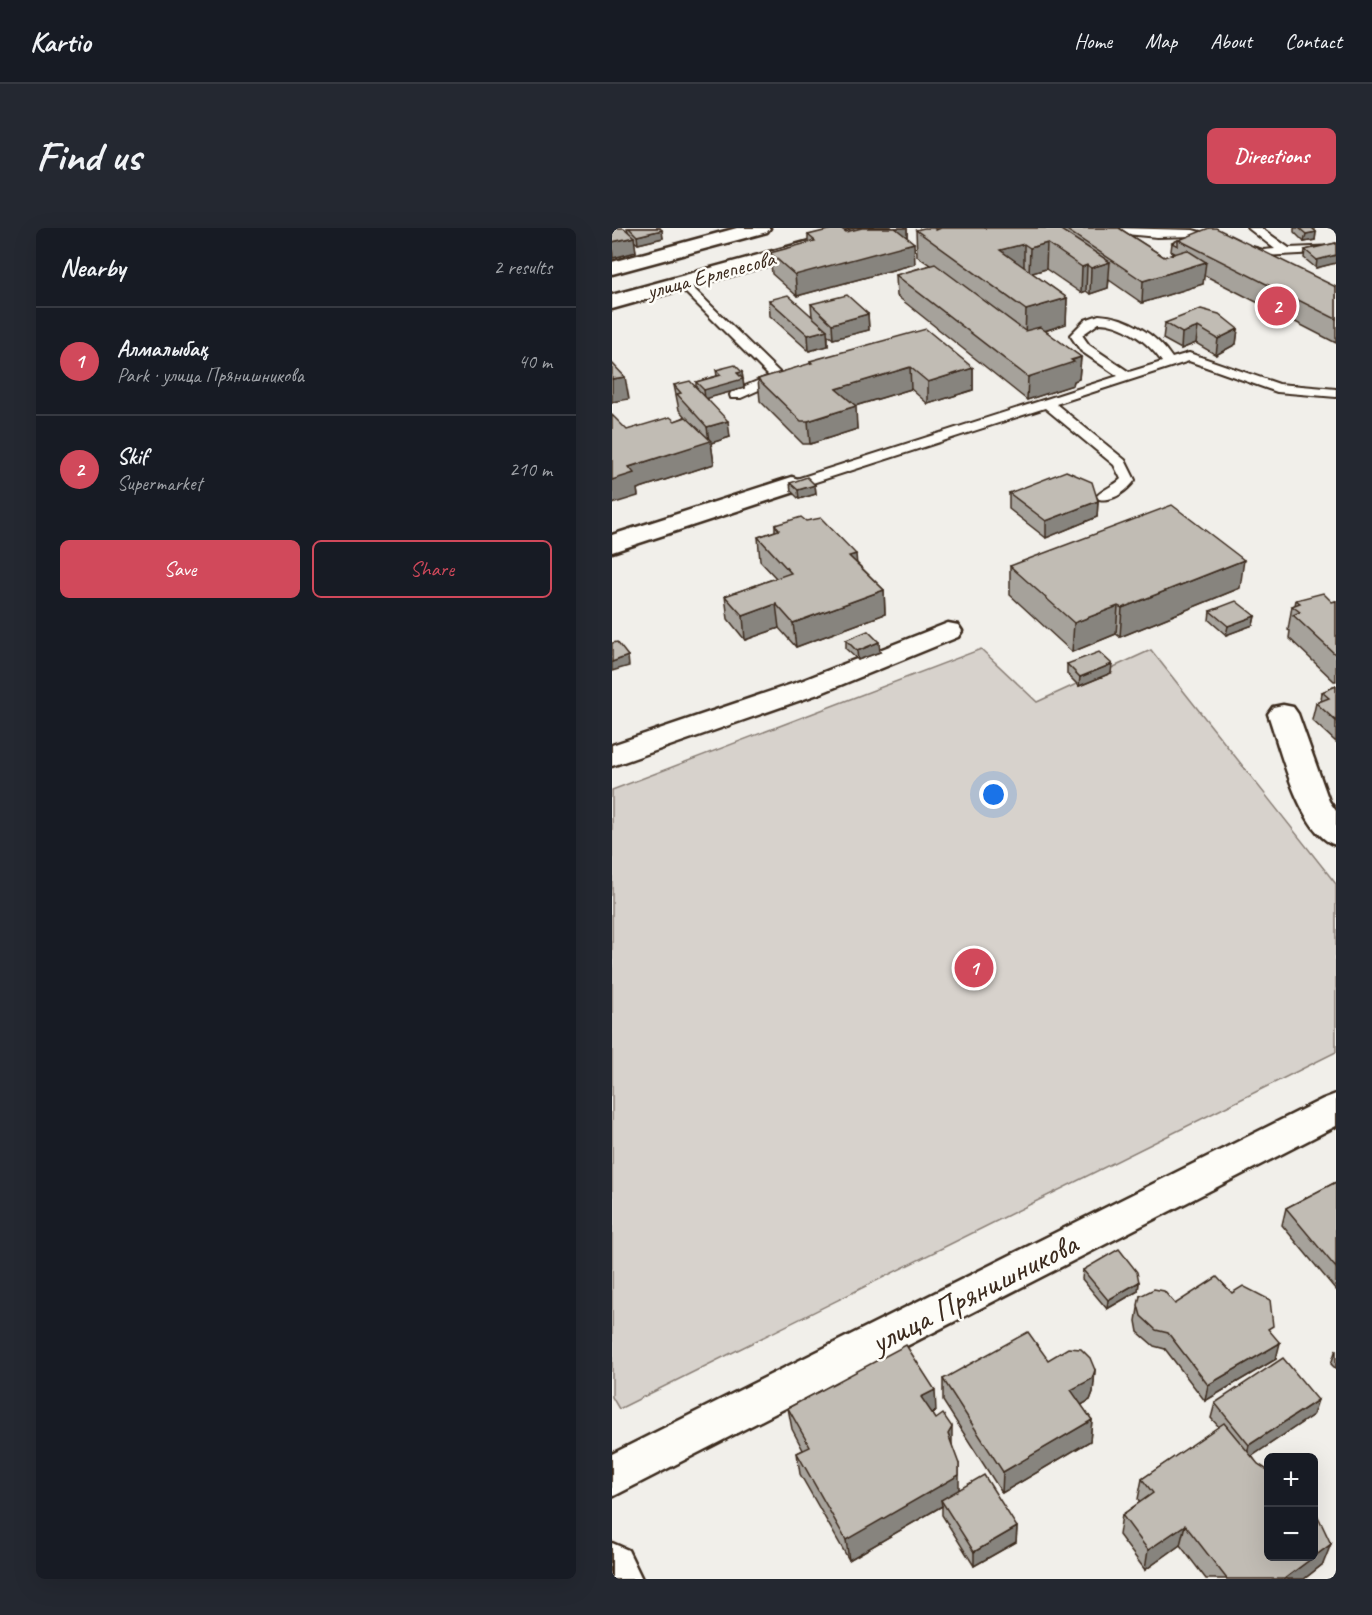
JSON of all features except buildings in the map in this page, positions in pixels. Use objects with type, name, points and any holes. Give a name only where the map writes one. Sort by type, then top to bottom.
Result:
[{"type":"street","points":[[612,268],[760,228]]},
{"type":"street","name":"улица Ерлепесова","points":[[612,302],[880,228]]},
{"type":"street","points":[[612,544],[792,485]]},
{"type":"street","points":[[612,756],[811,687],[948,632]]},
{"type":"street","points":[[1283,714],[1314,804],[1336,834]]},
{"type":"street","name":"улица Прянишникова","points":[[612,1476],[1336,1109]]},
{"type":"street","points":[[612,1566],[620,1579]]},
{"type":"lane","points":[[1121,228],[1126,231],[1156,234],[1193,232],[1263,253],[1282,265]]},
{"type":"lane","points":[[1254,228],[1287,252]]},
{"type":"lane","points":[[1263,253],[1336,249]]},
{"type":"lane","points":[[682,283],[782,376],[736,395]]},
{"type":"lane","points":[[1128,377],[1085,348],[1076,335],[1083,327],[1100,319],[1119,324],[1189,357],[1277,388],[1336,393]]},
{"type":"lane","points":[[1148,339],[1165,353],[1169,363]]},
{"type":"lane","points":[[792,485],[1189,357]]},
{"type":"lane","points":[[1048,404],[1120,463],[1128,480],[1118,490],[1104,496]]},
{"type":"shaded area","points":[[981,649],[1037,702],[1151,650],[1336,884],[1336,1052],[619,1409],[612,1397],[612,790]]},
{"type":"place","name":"Skif","points":[[1277,306]]},
{"type":"place","name":"Алмалыбақ","points":[[974,968]]}]
